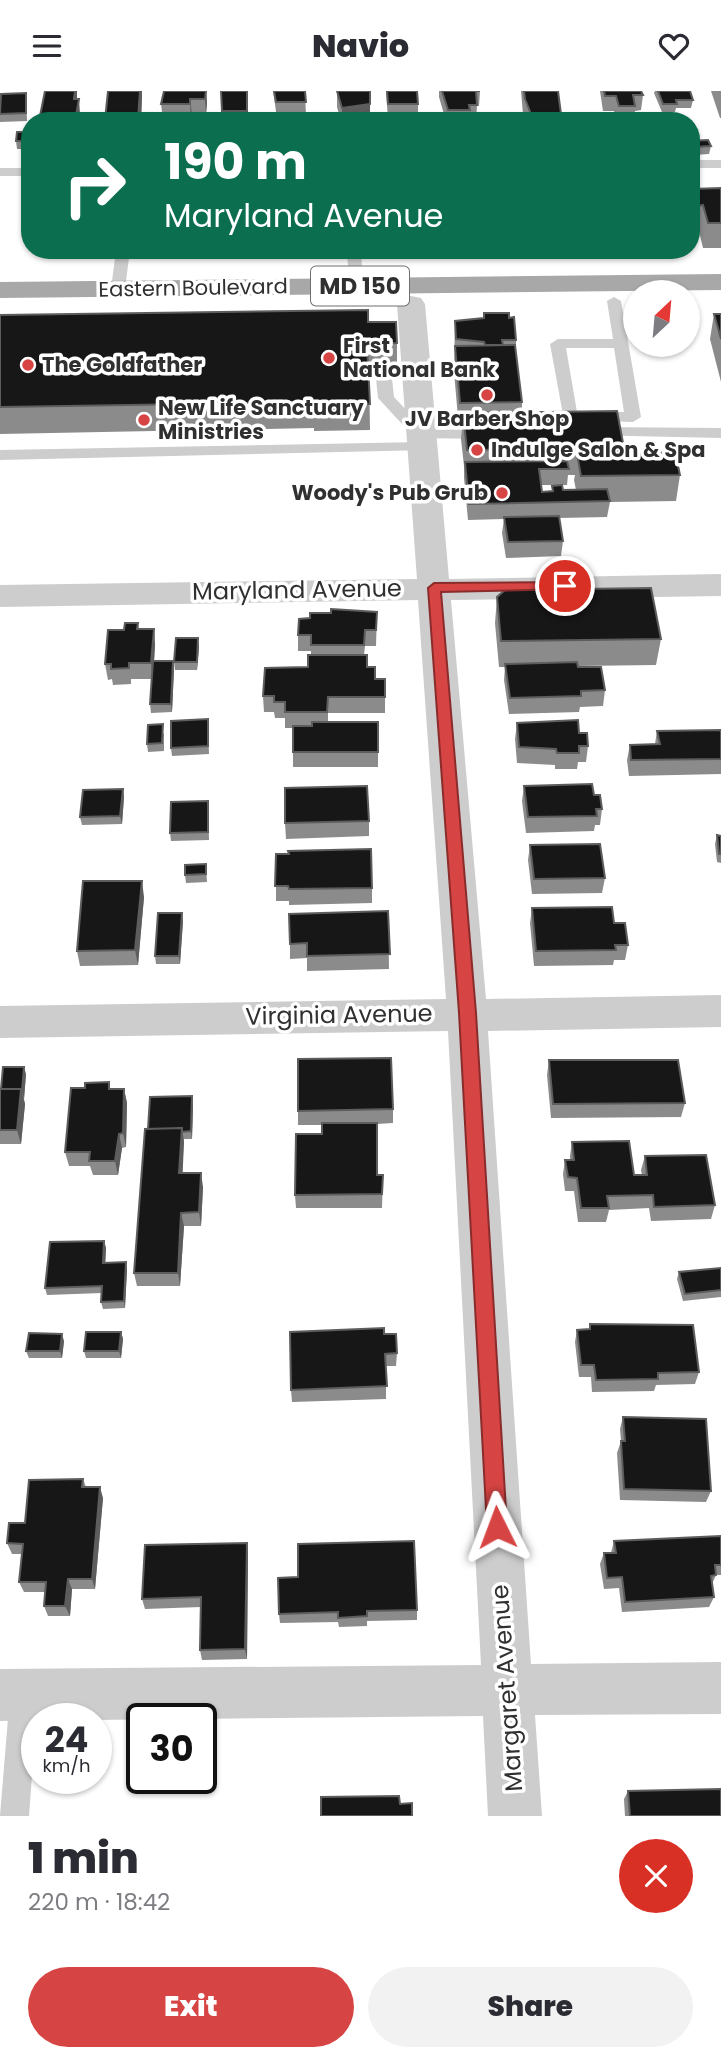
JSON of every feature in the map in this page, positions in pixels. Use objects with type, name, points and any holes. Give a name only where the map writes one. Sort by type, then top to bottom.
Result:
[{"type":"main road","name":"Eastern Boulevard","points":[[0,290],[721,282]]},
{"type":"main road","points":[[700,300],[721,300]]},
{"type":"main road","name":"Eastern Boulevard","points":[[0,309],[404,315],[623,301]]},
{"type":"street","name":"Margaret Avenue","points":[[404,315],[421,441],[467,1013],[515,1816]]},
{"type":"street","name":"Maryland Avenue","points":[[0,596],[721,585]]},
{"type":"street","name":"Virginia Avenue","points":[[0,1022],[721,1011]]},
{"type":"street","points":[[12,1695],[721,1688]]},
{"type":"lane","points":[[700,164],[721,164]]},
{"type":"lane","points":[[0,172],[21,171]]},
{"type":"lane","points":[[118,289],[122,259]]},
{"type":"lane","points":[[354,259],[356,286]]},
{"type":"lane","points":[[620,343],[558,344],[570,417],[633,417],[620,343],[623,312]]},
{"type":"lane","points":[[383,369],[386,398],[421,441]]},
{"type":"lane","points":[[565,432],[721,433]]},
{"type":"lane","points":[[0,455],[421,441],[500,433]]},
{"type":"lane","points":[[12,1695],[14,1816]]},
{"type":"building","points":[[45,91],[75,91],[74,99],[79,99],[77,112],[41,112]]},
{"type":"building","points":[[108,91],[140,91],[138,112],[106,112]]},
{"type":"building","points":[[164,91],[206,91],[205,99],[190,99],[190,104],[161,104]]},
{"type":"building","points":[[221,91],[247,91],[247,111],[222,111]]},
{"type":"building","points":[[274,91],[305,91],[306,102],[276,102]]},
{"type":"building","points":[[337,91],[370,91],[370,104],[342,108]]},
{"type":"building","points":[[387,91],[417,91],[418,104],[388,104]]},
{"type":"building","points":[[442,91],[476,91],[477,105],[469,105],[470,110],[448,110]]},
{"type":"building","points":[[524,91],[558,91],[561,112],[530,112]]},
{"type":"building","points":[[604,91],[641,91],[643,95],[633,95],[635,106],[619,106],[616,96],[605,96]]},
{"type":"building","points":[[658,91],[690,91],[693,100],[676,100],[677,104],[663,104]]},
{"type":"building","points":[[26,93],[26,112],[0,114],[1,94]]},
{"type":"building","points":[[17,132],[21,132],[21,141],[16,141]]},
{"type":"building","points":[[700,140],[708,140],[711,146],[700,147]]},
{"type":"building","points":[[721,188],[721,223],[708,223],[703,205],[700,206],[700,189]]},
{"type":"building","points":[[368,310],[368,322],[396,322],[397,343],[367,344],[370,404],[313,405],[314,402],[0,407],[0,315]]},
{"type":"building","points":[[484,313],[509,313],[509,318],[514,317],[516,340],[502,340],[503,345],[485,345],[484,342],[456,339],[455,321],[484,318]]},
{"type":"building","points":[[714,314],[721,314],[721,339]]},
{"type":"building","points":[[515,345],[522,402],[460,403],[455,346]]},
{"type":"building","points":[[617,411],[624,448],[467,450],[463,413]]},
{"type":"building","points":[[675,452],[680,475],[581,476],[577,454]]},
{"type":"building","points":[[567,461],[569,469],[539,469],[542,492],[553,491],[552,486],[562,485],[563,490],[607,489],[610,501],[469,504],[465,462]]},
{"type":"building","points":[[559,516],[563,541],[508,542],[504,517]]},
{"type":"building","points":[[651,588],[661,639],[501,641],[497,597],[505,590]]},
{"type":"building","points":[[331,609],[377,612],[376,630],[365,630],[364,645],[311,645],[311,635],[298,635],[299,619],[310,618],[310,613],[331,613]]},
{"type":"building","points":[[125,623],[138,623],[137,629],[154,629],[151,663],[129,663],[129,668],[111,669],[111,664],[105,664],[108,630],[124,630]]},
{"type":"building","points":[[176,638],[198,638],[197,662],[174,662]]},
{"type":"building","points":[[308,655],[367,655],[367,667],[375,667],[375,679],[385,679],[385,697],[328,697],[327,712],[285,712],[285,702],[274,702],[274,696],[263,696],[265,668],[308,667]]},
{"type":"building","points":[[153,661],[173,661],[171,704],[150,704]]},
{"type":"building","points":[[577,662],[578,667],[601,667],[605,690],[581,691],[581,696],[510,698],[505,664]]},
{"type":"building","points":[[208,719],[208,746],[171,748],[171,721]]},
{"type":"building","points":[[578,720],[579,733],[587,733],[588,746],[579,746],[579,753],[557,753],[556,749],[519,747],[517,723]]},
{"type":"building","points":[[312,722],[378,722],[378,752],[293,752],[293,726],[312,726]]},
{"type":"building","points":[[163,724],[162,743],[147,744],[148,725]]},
{"type":"building","points":[[721,730],[721,759],[631,760],[630,745],[660,744],[657,731]]},
{"type":"building","points":[[592,784],[594,795],[600,795],[602,809],[596,809],[597,816],[528,817],[524,786]]},
{"type":"building","points":[[367,786],[369,821],[285,823],[285,788]]},
{"type":"building","points":[[123,789],[120,816],[80,817],[83,790]]},
{"type":"building","points":[[208,801],[208,832],[170,833],[171,802]]},
{"type":"building","points":[[717,835],[721,836],[721,854],[719,854]]},
{"type":"building","points":[[600,844],[605,878],[534,879],[530,845]]},
{"type":"building","points":[[371,849],[372,888],[289,889],[288,886],[275,886],[276,854],[289,854],[288,851]]},
{"type":"building","points":[[206,864],[206,874],[185,875],[185,865]]},
{"type":"building","points":[[83,881],[142,881],[135,950],[77,951]]},
{"type":"building","points":[[612,907],[614,923],[625,923],[628,945],[615,945],[616,950],[536,951],[532,908]]},
{"type":"building","points":[[388,911],[390,954],[307,956],[307,943],[290,944],[289,914]]},
{"type":"building","points":[[158,913],[182,913],[179,956],[155,956]]},
{"type":"building","points":[[391,1058],[393,1109],[298,1111],[298,1059]]},
{"type":"building","points":[[549,1060],[678,1060],[685,1103],[553,1104]]},
{"type":"building","points":[[3,1067],[24,1067],[22,1091],[1,1089]]},
{"type":"building","points":[[109,1082],[109,1089],[124,1089],[123,1133],[119,1134],[115,1161],[89,1161],[90,1152],[65,1152],[71,1088],[85,1088],[85,1083]]},
{"type":"building","points":[[0,1089],[21,1089],[17,1130],[0,1130]]},
{"type":"building","points":[[192,1096],[191,1131],[182,1132],[182,1128],[148,1129],[150,1097]]},
{"type":"building","points":[[322,1123],[377,1123],[377,1175],[383,1175],[382,1194],[295,1195],[296,1134],[322,1134]]},
{"type":"building","points":[[182,1128],[179,1173],[201,1173],[199,1212],[181,1213],[178,1273],[134,1273],[145,1129]]},
{"type":"building","points":[[629,1141],[634,1175],[647,1175],[645,1156],[706,1155],[715,1205],[654,1207],[653,1195],[607,1196],[609,1208],[581,1208],[577,1178],[568,1177],[565,1160],[574,1160],[572,1142]]},
{"type":"building","points":[[104,1241],[103,1263],[126,1262],[124,1301],[101,1302],[102,1286],[45,1288],[50,1242]]},
{"type":"building","points":[[721,1268],[721,1290],[685,1294],[679,1272]]},
{"type":"building","points":[[590,1324],[693,1325],[699,1372],[658,1373],[658,1379],[596,1380],[594,1365],[581,1365],[577,1330],[590,1329]]},
{"type":"building","points":[[384,1328],[384,1334],[396,1334],[397,1353],[385,1354],[387,1386],[291,1390],[290,1332]]},
{"type":"building","points":[[86,1332],[121,1332],[119,1351],[84,1351]]},
{"type":"building","points":[[29,1333],[62,1334],[60,1351],[26,1351]]},
{"type":"building","points":[[623,1417],[706,1419],[711,1491],[624,1489],[621,1441],[625,1441]]},
{"type":"building","points":[[83,1479],[82,1487],[100,1487],[92,1579],[68,1579],[65,1606],[44,1606],[46,1582],[19,1582],[23,1544],[7,1543],[9,1523],[25,1523],[29,1480]]},
{"type":"building","points":[[721,1536],[721,1565],[715,1565],[716,1575],[711,1576],[714,1597],[625,1602],[622,1577],[607,1578],[604,1553],[616,1553],[614,1541]]},
{"type":"building","points":[[414,1541],[417,1610],[367,1611],[367,1616],[338,1618],[338,1612],[279,1614],[278,1578],[298,1577],[298,1544]]},
{"type":"building","points":[[247,1543],[245,1649],[200,1650],[201,1597],[142,1599],[145,1545]]},
{"type":"building","points":[[721,1789],[721,1816],[630,1816],[628,1791]]},
{"type":"building","points":[[399,1796],[400,1804],[412,1803],[412,1816],[321,1816],[321,1797]]},
{"type":"place","name":"First National Bank","points":[[329,358]]},
{"type":"place","name":"The Goldfather","points":[[28,365]]},
{"type":"place","name":"JV Barber Shop","points":[[487,395]]},
{"type":"place","name":"New Life Sanctuary Ministries","points":[[144,420]]},
{"type":"place","name":"Indulge Salon & Spa","points":[[477,450]]},
{"type":"place","name":"Woody's Pub Grub","points":[[502,493]]},
{"type":"route","points":[[497,1527],[467,1013],[434,588],[565,586]]}]
